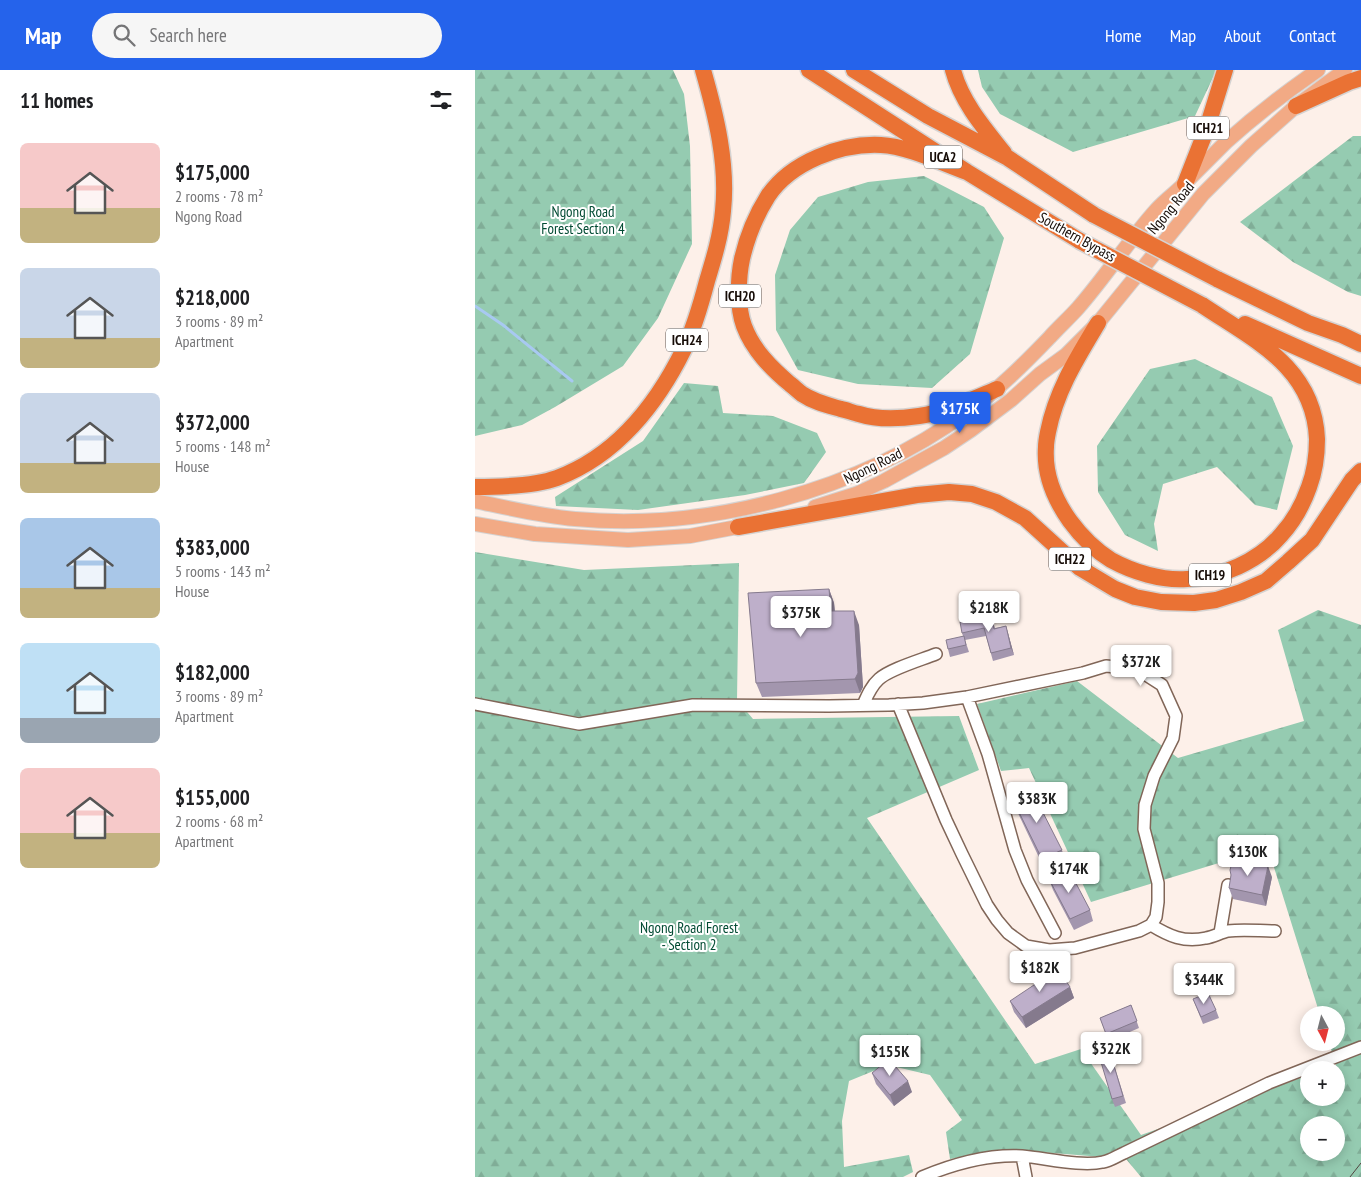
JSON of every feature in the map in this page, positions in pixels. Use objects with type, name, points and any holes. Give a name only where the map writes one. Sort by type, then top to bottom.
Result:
[{"type":"highway","name":"ICH24","points":[[475,487],[521,485],[555,479],[582,467],[612,445],[638,422],[662,388],[685,348],[702,301],[718,246],[723,211],[720,141],[703,70]]},
{"type":"highway","name":"Southern Bypass","points":[[809,70],[967,172],[1080,241],[1202,304],[1361,376]]},
{"type":"highway","name":"Southern Bypass","points":[[855,70],[928,116],[1008,158],[1094,215],[1217,279],[1308,323],[1361,344]]},
{"type":"highway","points":[[953,70],[970,108],[1008,158]]},
{"type":"highway","name":"ICH21","points":[[1185,184],[1207,128],[1225,70]]},
{"type":"highway","points":[[1296,106],[1361,78]]},
{"type":"highway","name":"ICH20","points":[[967,172],[918,154],[881,145],[858,146],[837,150],[814,159],[797,170],[769,195],[754,223],[743,252],[738,280],[741,310],[744,325],[755,349],[781,376],[802,394],[821,403],[860,415],[879,418],[899,418],[938,412],[997,389]]},
{"type":"highway","name":"ICH19","points":[[1098,322],[1068,374],[1057,400],[1050,425],[1046,447],[1047,470],[1052,489],[1078,532],[1093,547],[1111,560],[1152,576],[1187,580],[1225,572],[1245,563],[1264,551],[1281,536],[1295,517],[1304,500],[1315,470],[1317,449],[1316,428],[1312,408],[1294,374],[1283,361],[1269,350],[1202,304]]},
{"type":"highway","points":[[1342,335],[1361,338]]},
{"type":"highway","name":"ICH22","points":[[738,528],[917,495],[949,492],[972,494],[996,502],[1025,518],[1079,568],[1115,589],[1135,597],[1161,602],[1194,603],[1216,600],[1266,581],[1312,540],[1352,480],[1361,471]]},
{"type":"main road","name":"Ngong Road","points":[[475,501],[541,515],[575,519],[611,521],[689,517],[766,504],[839,481],[897,455],[967,412],[1025,364],[1078,308],[1158,208],[1227,142],[1276,100],[1318,70]]},
{"type":"main road","name":"Ngong Road","points":[[475,524],[535,534],[628,540],[690,536],[738,528],[811,508],[856,494],[883,481],[944,448],[998,409],[1066,355],[1098,322],[1203,194],[1251,146],[1296,106],[1345,70]]},
{"type":"street","points":[[863,706],[871,688],[878,679],[887,673],[936,654]]},
{"type":"street","points":[[475,704],[579,724],[693,705],[863,706],[898,704],[967,697],[1083,673],[1106,666],[1137,669],[1162,685],[1176,716],[1173,738],[1154,776],[1145,806],[1144,829],[1158,883],[1156,917],[1151,925],[1139,931],[1075,948],[1049,950],[1026,946],[1008,933],[987,905],[958,845],[898,704]]},
{"type":"street","points":[[967,697],[988,754],[1015,850],[1027,880],[1055,933]]},
{"type":"street","points":[[1220,933],[1228,885]]},
{"type":"street","points":[[1151,925],[1167,935],[1194,940],[1229,931],[1275,931]]},
{"type":"street","points":[[922,1177],[939,1169],[987,1158],[1022,1156],[1067,1162],[1102,1162],[1131,1150],[1269,1083],[1361,1047]]},
{"type":"street","points":[[1022,1156],[1025,1177]]},
{"type":"green space","name":"Ngong Road Forest Section 4","points":[[475,70],[673,70],[684,94],[690,146],[692,244],[658,318],[623,366],[522,425],[475,436]]},
{"type":"green space","points":[[978,70],[1216,71],[1195,116],[1073,152],[1000,114],[982,87]]},
{"type":"green space","points":[[1353,136],[1361,136],[1361,296],[1348,292],[1293,262],[1240,222]]},
{"type":"green space","points":[[924,176],[984,207],[1004,238],[970,354],[932,388],[858,384],[798,370],[776,330],[775,275],[790,230],[818,197],[868,182]]},
{"type":"green space","points":[[1195,359],[1272,397],[1293,446],[1277,510],[1255,505],[1217,467],[1163,484],[1154,524],[1158,551],[1125,535],[1098,492],[1097,446],[1150,369]]},
{"type":"green space","points":[[684,383],[718,386],[723,413],[773,416],[817,433],[826,452],[804,483],[745,495],[638,510],[556,506],[555,497],[643,441]]},
{"type":"green space","name":"Ngong Road Forest - Section 2","points":[[475,552],[584,570],[739,563],[737,700],[753,719],[959,716],[979,770],[867,818],[1035,1064],[1081,1049],[1141,1135],[1300,1078],[1300,1106],[1345,1106],[1345,1061],[1335,1061],[1332,1051],[1345,1051],[1345,1006],[1317,1006],[1268,848],[1091,902],[1029,768],[1001,771],[977,704],[1077,681],[1178,758],[1304,721],[1278,630],[1318,610],[1361,625],[1361,1177],[1141,1177],[1126,1159],[1004,1149],[950,1159],[946,1132],[962,1120],[930,1075],[888,1065],[849,1081],[842,1121],[844,1167],[909,1155],[913,1172],[903,1177],[475,1177]]},
{"type":"building","points":[[829,589],[831,611],[854,611],[858,673],[855,679],[756,683],[748,593]]},
{"type":"building","points":[[991,616],[994,629],[1006,626],[1011,648],[991,653],[984,628],[962,633],[960,622]]},
{"type":"building","points":[[964,636],[966,645],[948,649],[946,640]]},
{"type":"building","points":[[1031,789],[1062,850],[1042,859],[1012,798]]},
{"type":"building","points":[[1233,859],[1268,866],[1262,895],[1229,888]]},
{"type":"building","points":[[1069,870],[1090,910],[1070,919],[1049,879]]},
{"type":"building","points":[[1058,969],[1070,987],[1022,1017],[1010,1001]]},
{"type":"building","points":[[1208,993],[1216,1010],[1201,1017],[1193,999]]},
{"type":"building","points":[[1131,1005],[1137,1021],[1106,1034],[1100,1018]]},
{"type":"building","points":[[1109,1049],[1123,1096],[1112,1099],[1098,1052]]},
{"type":"building","points":[[889,1059],[908,1081],[890,1095],[872,1073]]},
{"type":"waterway","points":[[475,306],[503,325],[572,381]]},
{"type":"tram line","points":[[1350,1177],[1361,1163]]}]
